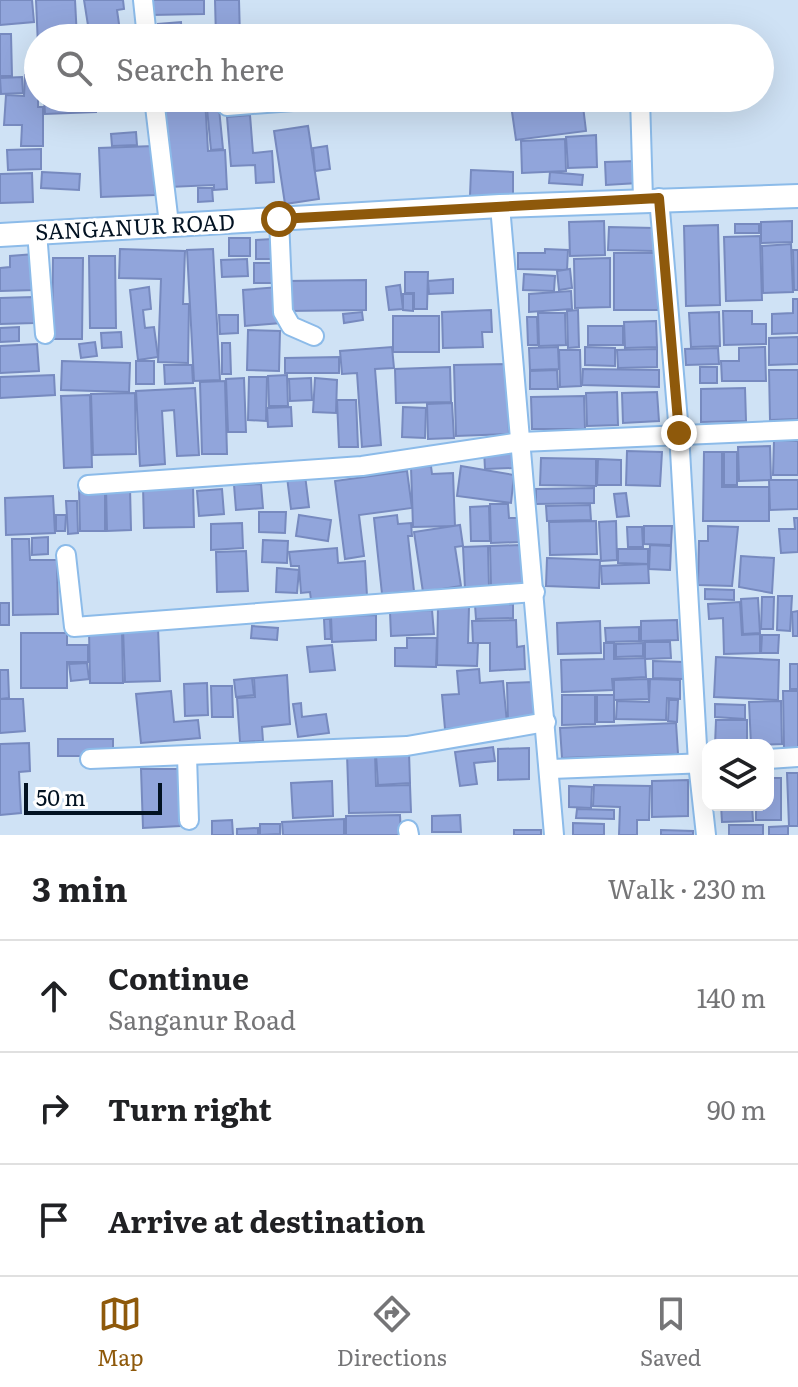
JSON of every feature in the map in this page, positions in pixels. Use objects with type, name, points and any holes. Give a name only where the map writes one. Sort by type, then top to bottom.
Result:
[{"type":"main road","name":"SANGANUR ROAD","points":[[0,235],[500,206],[798,196]]},
{"type":"street","points":[[143,0],[146,24]]},
{"type":"street","points":[[156,112],[169,224]]},
{"type":"street","points":[[642,112],[679,433],[702,749]]},
{"type":"street","points":[[500,206],[551,769],[554,835]]},
{"type":"street","points":[[279,219],[283,312],[291,326],[314,336]]},
{"type":"street","points":[[37,232],[45,334]]},
{"type":"street","points":[[88,485],[362,466],[521,442],[798,430]]},
{"type":"street","points":[[66,555],[74,627],[535,592]]},
{"type":"street","points":[[90,759],[407,746],[546,722]]},
{"type":"street","points":[[187,756],[189,820]]},
{"type":"street","points":[[774,759],[798,757]]},
{"type":"street","points":[[551,769],[702,763]]},
{"type":"street","points":[[705,811],[706,835]]},
{"type":"building","points":[[0,0],[32,0],[34,22],[0,25]]},
{"type":"building","points":[[36,0],[75,0],[76,24],[37,24]]},
{"type":"building","points":[[84,0],[123,0],[124,9],[117,10],[119,24],[88,24]]},
{"type":"building","points":[[151,0],[204,0],[204,14],[151,15]]},
{"type":"building","points":[[215,0],[239,0],[240,24],[216,24]]},
{"type":"building","points":[[0,34],[11,34],[12,76],[0,76]]},
{"type":"building","points":[[22,77],[23,93],[1,94],[0,78]]},
{"type":"building","points":[[6,95],[24,96],[24,112],[43,112],[43,146],[21,146],[22,125],[4,125]]},
{"type":"building","points":[[45,112],[96,112],[45,114]]},
{"type":"building","points":[[165,112],[206,112],[208,151],[225,150],[227,189],[214,190],[214,185],[169,187]]},
{"type":"building","points":[[207,112],[219,112],[223,149],[211,150]]},
{"type":"building","points":[[512,112],[584,112],[586,131],[516,140]]},
{"type":"building","points":[[250,115],[253,153],[272,151],[274,182],[256,183],[255,165],[231,166],[227,117]]},
{"type":"building","points":[[308,126],[319,199],[285,204],[274,131]]},
{"type":"building","points":[[136,132],[137,145],[112,146],[111,134]]},
{"type":"building","points":[[596,135],[597,167],[568,168],[566,137]]},
{"type":"building","points":[[565,139],[566,171],[522,173],[521,141]]},
{"type":"building","points":[[153,146],[155,195],[101,197],[99,148]]},
{"type":"building","points":[[327,146],[330,169],[315,171],[313,148]]},
{"type":"building","points":[[41,149],[41,169],[8,170],[7,150]]},
{"type":"building","points":[[636,161],[638,183],[606,185],[605,162]]},
{"type":"building","points":[[471,170],[513,172],[513,197],[470,196]]},
{"type":"building","points":[[42,172],[80,174],[79,190],[41,188]]},
{"type":"building","points":[[550,172],[583,175],[582,185],[549,183]]},
{"type":"building","points":[[32,173],[33,202],[0,203],[0,174]]},
{"type":"building","points":[[198,188],[212,188],[213,201],[198,202]]},
{"type":"building","points":[[604,221],[605,255],[570,256],[569,222]]},
{"type":"building","points":[[792,221],[792,242],[761,243],[761,222]]},
{"type":"building","points":[[735,224],[759,224],[759,233],[735,233]]},
{"type":"building","points":[[718,225],[720,305],[686,306],[684,226]]},
{"type":"building","points":[[609,227],[654,228],[654,251],[608,250]]},
{"type":"building","points":[[760,236],[762,300],[726,301],[724,237]]},
{"type":"building","points":[[229,238],[250,238],[250,256],[229,256]]},
{"type":"building","points":[[272,239],[272,259],[256,259],[256,240]]},
{"type":"building","points":[[791,244],[793,292],[763,293],[762,246]]},
{"type":"building","points":[[120,249],[185,251],[183,304],[189,304],[188,363],[158,362],[161,279],[119,278]]},
{"type":"building","points":[[213,249],[220,380],[194,381],[187,250]]},
{"type":"building","points":[[545,249],[568,250],[567,270],[518,269],[518,253],[545,253]]},
{"type":"building","points":[[793,250],[798,250],[798,290],[794,290]]},
{"type":"building","points":[[614,253],[659,253],[658,310],[614,310]]},
{"type":"building","points":[[34,254],[35,290],[0,291],[0,268],[10,267],[10,256]]},
{"type":"building","points":[[89,256],[115,256],[116,328],[90,328]]},
{"type":"building","points":[[53,258],[83,258],[82,339],[52,339]]},
{"type":"building","points":[[610,258],[610,307],[575,308],[574,259]]},
{"type":"building","points":[[247,259],[248,276],[222,277],[221,260]]},
{"type":"building","points":[[254,263],[272,263],[272,283],[254,283]]},
{"type":"building","points":[[570,269],[572,288],[559,290],[557,271]]},
{"type":"building","points":[[405,272],[428,272],[427,309],[414,309],[414,293],[405,293]]},
{"type":"building","points":[[524,274],[555,276],[554,291],[523,290]]},
{"type":"building","points":[[453,279],[453,293],[429,294],[428,281]]},
{"type":"building","points":[[366,280],[366,310],[286,311],[286,281]]},
{"type":"building","points":[[400,285],[403,309],[389,310],[386,287]]},
{"type":"building","points":[[149,287],[151,309],[143,310],[145,328],[154,327],[158,357],[138,360],[130,290]]},
{"type":"building","points":[[279,287],[281,323],[245,326],[243,290]]},
{"type":"building","points":[[571,291],[572,309],[529,312],[529,294]]},
{"type":"building","points":[[403,294],[413,294],[413,311],[403,310]]},
{"type":"building","points":[[33,297],[34,323],[0,324],[0,298]]},
{"type":"building","points":[[793,299],[798,299],[798,333],[772,334],[772,314],[793,313]]},
{"type":"building","points":[[491,310],[492,332],[482,332],[483,347],[443,348],[442,312]]},
{"type":"building","points":[[578,310],[579,347],[568,348],[567,311]]},
{"type":"building","points":[[723,311],[752,311],[752,324],[766,324],[766,344],[724,345]]},
{"type":"building","points":[[362,312],[363,320],[344,323],[343,314]]},
{"type":"building","points":[[719,312],[720,346],[691,347],[689,313]]},
{"type":"building","points":[[538,313],[565,313],[566,345],[539,346]]},
{"type":"building","points":[[219,315],[238,315],[238,333],[220,334]]},
{"type":"building","points":[[393,316],[439,316],[439,352],[393,352]]},
{"type":"building","points":[[527,317],[537,317],[538,345],[528,345]]},
{"type":"building","points":[[656,321],[657,347],[625,348],[624,322]]},
{"type":"building","points":[[588,326],[623,326],[623,345],[588,345]]},
{"type":"building","points":[[19,327],[19,341],[0,342],[0,328]]},
{"type":"building","points":[[248,330],[280,331],[279,371],[247,370]]},
{"type":"building","points":[[121,332],[122,347],[102,348],[101,333]]},
{"type":"building","points":[[798,337],[798,364],[769,365],[769,338]]},
{"type":"building","points":[[95,342],[97,356],[81,358],[79,344]]},
{"type":"building","points":[[222,343],[230,343],[231,374],[222,374]]},
{"type":"building","points":[[37,344],[39,371],[0,373],[0,346]]},
{"type":"building","points":[[392,347],[394,368],[375,369],[381,445],[362,447],[357,373],[342,374],[340,351]]},
{"type":"building","points":[[558,347],[559,369],[530,370],[529,348]]},
{"type":"building","points":[[585,347],[615,348],[615,366],[585,365]]},
{"type":"building","points":[[765,347],[766,381],[722,381],[721,361],[739,361],[739,348]]},
{"type":"building","points":[[718,348],[719,364],[686,365],[685,349]]},
{"type":"building","points":[[657,349],[657,367],[618,368],[617,350]]},
{"type":"building","points":[[559,350],[580,350],[581,386],[560,387]]},
{"type":"building","points":[[339,357],[339,373],[285,373],[285,358]]},
{"type":"building","points":[[62,361],[130,363],[129,392],[61,390]]},
{"type":"building","points":[[136,361],[154,361],[154,384],[136,384]]},
{"type":"building","points":[[507,364],[509,434],[456,436],[454,365]]},
{"type":"building","points":[[164,365],[192,365],[193,383],[165,384]]},
{"type":"building","points":[[450,367],[451,402],[396,403],[395,369]]},
{"type":"building","points":[[700,367],[717,367],[717,383],[700,383]]},
{"type":"building","points":[[583,369],[659,370],[659,387],[582,385]]},
{"type":"building","points":[[557,370],[558,389],[530,389],[530,371]]},
{"type":"building","points":[[769,370],[798,370],[798,419],[770,420]]},
{"type":"building","points":[[54,375],[55,395],[0,398],[0,377]]},
{"type":"building","points":[[287,375],[288,406],[269,406],[268,376]]},
{"type":"building","points":[[249,377],[267,377],[266,421],[248,420]]},
{"type":"building","points":[[244,378],[246,432],[228,432],[226,379]]},
{"type":"building","points":[[311,378],[312,400],[290,401],[289,379]]},
{"type":"building","points":[[315,378],[337,380],[336,413],[313,412]]},
{"type":"building","points":[[225,381],[227,454],[202,454],[200,382]]},
{"type":"building","points":[[195,388],[199,455],[177,456],[174,410],[162,411],[165,464],[140,466],[136,391]]},
{"type":"building","points":[[745,388],[746,421],[701,422],[701,389]]},
{"type":"building","points":[[617,392],[618,425],[587,426],[586,393]]},
{"type":"building","points":[[657,392],[659,421],[623,423],[622,393]]},
{"type":"building","points":[[135,393],[136,454],[93,455],[91,394]]},
{"type":"building","points":[[90,395],[92,467],[64,468],[61,396]]},
{"type":"building","points":[[584,396],[585,429],[532,429],[531,397]]},
{"type":"building","points":[[337,400],[356,400],[358,447],[339,447]]},
{"type":"building","points":[[452,403],[454,438],[428,439],[427,404]]},
{"type":"building","points":[[291,407],[292,426],[268,427],[267,408]]},
{"type":"building","points":[[403,407],[426,408],[425,438],[402,437]]},
{"type":"building","points":[[774,440],[798,441],[798,475],[773,475]]},
{"type":"building","points":[[770,446],[771,480],[739,481],[738,447]]},
{"type":"building","points":[[513,449],[513,468],[485,469],[484,450]]},
{"type":"building","points":[[627,451],[662,452],[660,486],[626,485]]},
{"type":"building","points":[[704,452],[722,452],[722,487],[769,487],[769,521],[703,521]]},
{"type":"building","points":[[724,452],[737,452],[737,485],[724,485]]},
{"type":"building","points":[[541,458],[596,459],[596,486],[540,485]]},
{"type":"building","points":[[598,459],[621,460],[621,485],[597,485]]},
{"type":"building","points":[[431,466],[432,474],[453,473],[455,526],[413,527],[411,467]]},
{"type":"building","points":[[461,466],[514,475],[511,503],[457,496]]},
{"type":"building","points":[[407,471],[412,508],[359,515],[364,556],[345,559],[335,481]]},
{"type":"building","points":[[305,475],[309,507],[291,509],[287,477]]},
{"type":"building","points":[[769,480],[798,480],[798,509],[770,510]]},
{"type":"building","points":[[261,484],[263,508],[236,510],[234,485]]},
{"type":"building","points":[[143,485],[193,485],[194,527],[144,528]]},
{"type":"building","points":[[130,487],[131,530],[107,531],[106,488]]},
{"type":"building","points":[[79,488],[105,488],[105,531],[80,531]]},
{"type":"building","points":[[594,488],[594,503],[536,504],[536,489]]},
{"type":"building","points":[[222,489],[224,514],[199,516],[197,491]]},
{"type":"building","points":[[626,493],[629,516],[617,517],[614,494]]},
{"type":"building","points":[[53,496],[55,533],[6,535],[5,498]]},
{"type":"building","points":[[66,501],[77,501],[78,533],[68,534]]},
{"type":"building","points":[[490,504],[508,504],[509,518],[518,518],[519,542],[491,543]]},
{"type":"building","points":[[590,505],[591,520],[547,521],[546,506]]},
{"type":"building","points":[[489,506],[490,541],[471,541],[470,507]]},
{"type":"building","points":[[259,512],[286,512],[285,533],[259,532]]},
{"type":"building","points":[[56,515],[66,515],[65,531],[56,531]]},
{"type":"building","points":[[299,515],[331,520],[328,541],[296,536]]},
{"type":"building","points":[[397,515],[398,524],[411,523],[412,536],[408,536],[414,591],[382,594],[374,518]]},
{"type":"building","points":[[794,518],[798,518],[798,552],[781,553],[779,529],[795,529]]},
{"type":"building","points":[[596,521],[597,554],[550,555],[549,522]]},
{"type":"building","points":[[616,521],[617,560],[601,561],[599,522]]},
{"type":"building","points":[[242,523],[243,548],[211,550],[211,524]]},
{"type":"building","points":[[460,525],[463,546],[455,547],[461,586],[423,592],[414,532]]},
{"type":"building","points":[[644,526],[672,526],[671,545],[644,544]]},
{"type":"building","points":[[708,526],[738,527],[732,586],[698,585],[699,541],[708,541]]},
{"type":"building","points":[[627,527],[642,527],[643,547],[628,547]]},
{"type":"building","points":[[48,537],[48,554],[32,555],[32,538]]},
{"type":"building","points":[[12,539],[29,539],[30,560],[57,560],[58,614],[13,615]]},
{"type":"building","points":[[263,540],[288,541],[287,563],[262,562]]},
{"type":"building","points":[[521,545],[523,586],[491,586],[490,546]]},
{"type":"building","points":[[650,545],[671,546],[670,570],[649,569]]},
{"type":"building","points":[[488,546],[489,588],[465,589],[463,547]]},
{"type":"building","points":[[337,548],[338,563],[365,561],[367,596],[311,600],[310,592],[301,593],[299,566],[291,566],[289,552]]},
{"type":"building","points":[[618,549],[648,549],[648,564],[618,563]]},
{"type":"building","points":[[246,551],[248,591],[217,592],[216,552]]},
{"type":"building","points":[[741,556],[774,558],[772,593],[739,587]]},
{"type":"building","points":[[547,558],[600,560],[599,588],[546,586]]},
{"type":"building","points":[[648,564],[649,583],[602,584],[601,566]]},
{"type":"building","points":[[277,568],[299,570],[297,593],[276,592]]},
{"type":"building","points":[[705,589],[734,590],[734,600],[705,599]]},
{"type":"building","points":[[778,596],[792,596],[790,631],[777,630]]},
{"type":"building","points":[[762,597],[774,597],[773,629],[761,629]]},
{"type":"building","points":[[758,598],[760,633],[743,634],[741,599]]},
{"type":"building","points":[[740,602],[742,635],[760,634],[760,653],[724,654],[723,618],[709,619],[708,604]]},
{"type":"building","points":[[0,603],[9,603],[9,625],[0,625]]},
{"type":"building","points":[[513,604],[513,618],[476,619],[475,605]]},
{"type":"building","points":[[438,606],[469,607],[468,643],[478,643],[477,666],[437,665]]},
{"type":"building","points":[[432,610],[434,634],[391,636],[390,612]]},
{"type":"building","points":[[798,611],[798,636],[793,636],[792,612]]},
{"type":"building","points":[[376,615],[376,640],[332,642],[331,616]]},
{"type":"building","points":[[324,619],[330,619],[331,639],[325,639]]},
{"type":"building","points":[[516,620],[517,647],[524,646],[525,669],[490,671],[490,643],[473,643],[472,621]]},
{"type":"building","points":[[677,620],[678,640],[641,641],[641,621]]},
{"type":"building","points":[[600,621],[601,653],[558,654],[557,623]]},
{"type":"building","points":[[252,626],[278,628],[277,640],[251,638]]},
{"type":"building","points":[[158,627],[160,681],[125,682],[123,628]]},
{"type":"building","points":[[639,627],[639,641],[606,642],[605,628]]},
{"type":"building","points":[[89,630],[122,630],[123,683],[90,683]]},
{"type":"building","points":[[21,633],[67,633],[67,645],[88,645],[88,662],[67,662],[67,688],[21,688]]},
{"type":"building","points":[[762,635],[779,635],[778,653],[761,653]]},
{"type":"building","points":[[407,638],[437,638],[436,667],[395,666],[395,648],[407,648]]},
{"type":"building","points":[[645,642],[670,642],[671,658],[645,659]]},
{"type":"building","points":[[604,643],[614,643],[614,659],[645,658],[646,677],[612,679],[613,690],[562,692],[561,660],[604,659]]},
{"type":"building","points":[[643,643],[643,656],[616,657],[616,644]]},
{"type":"building","points":[[332,645],[335,670],[310,672],[307,647]]},
{"type":"building","points":[[716,657],[779,660],[778,700],[714,697]]},
{"type":"building","points":[[653,661],[684,662],[683,679],[653,678]]},
{"type":"building","points":[[87,663],[89,679],[71,681],[69,664]]},
{"type":"building","points":[[790,664],[798,664],[798,689],[790,689]]},
{"type":"building","points":[[479,669],[480,683],[503,681],[507,723],[445,729],[442,695],[459,694],[457,671]]},
{"type":"building","points":[[0,670],[8,670],[9,698],[0,699]]},
{"type":"building","points":[[287,675],[290,724],[262,727],[263,741],[240,742],[237,698],[255,697],[254,678]]},
{"type":"building","points":[[252,678],[254,695],[236,697],[234,680]]},
{"type":"building","points":[[648,679],[649,699],[614,700],[614,680]]},
{"type":"building","points":[[650,679],[680,680],[680,699],[667,698],[666,720],[616,719],[617,701],[649,702]]},
{"type":"building","points":[[533,682],[534,721],[508,722],[507,683]]},
{"type":"building","points":[[207,683],[208,715],[185,716],[184,684]]},
{"type":"building","points":[[211,686],[232,686],[233,717],[212,717]]},
{"type":"building","points":[[171,691],[174,722],[198,720],[200,738],[141,743],[136,694]]},
{"type":"building","points":[[783,691],[798,691],[798,749],[784,749]]},
{"type":"building","points":[[562,695],[595,695],[595,724],[562,725]]},
{"type":"building","points":[[597,695],[614,695],[614,722],[597,722]]},
{"type":"building","points":[[0,699],[23,699],[25,731],[0,733]]},
{"type":"building","points":[[669,700],[678,700],[677,722],[668,721]]},
{"type":"building","points":[[781,701],[782,744],[774,744],[774,739],[751,739],[749,702]]},
{"type":"building","points":[[301,703],[302,717],[326,714],[329,733],[298,737],[293,704]]},
{"type":"building","points":[[715,704],[745,705],[745,719],[715,717]]},
{"type":"building","points":[[716,720],[747,720],[747,739],[715,739]]},
{"type":"building","points":[[676,723],[678,754],[562,758],[560,728]]},
{"type":"building","points":[[58,739],[113,739],[113,756],[58,756]]},
{"type":"building","points":[[29,743],[30,771],[19,772],[21,813],[0,815],[0,744]]},
{"type":"building","points":[[493,747],[495,761],[474,763],[477,784],[460,786],[455,752]]},
{"type":"building","points":[[529,748],[529,779],[498,780],[498,749]]},
{"type":"building","points":[[409,752],[410,783],[378,785],[376,754]]},
{"type":"building","points":[[375,753],[376,786],[410,785],[411,812],[349,813],[347,754]]},
{"type":"building","points":[[141,769],[178,769],[180,826],[143,828]]},
{"type":"building","points":[[787,773],[798,773],[798,826],[789,826]]},
{"type":"building","points":[[774,778],[781,778],[781,820],[756,820],[756,811],[774,811]]},
{"type":"building","points":[[688,780],[688,816],[652,817],[652,781]]},
{"type":"building","points":[[332,781],[333,816],[293,818],[291,783]]},
{"type":"building","points":[[594,785],[650,786],[649,820],[637,820],[637,835],[619,835],[620,807],[593,806]]},
{"type":"building","points":[[569,786],[592,787],[591,808],[569,807]]},
{"type":"building","points":[[577,809],[614,810],[614,819],[576,818]]},
{"type":"building","points":[[721,811],[752,811],[753,821],[722,822]]},
{"type":"building","points":[[400,815],[401,835],[346,835],[346,816]]},
{"type":"building","points":[[460,815],[461,832],[432,832],[432,816]]},
{"type":"building","points":[[344,819],[344,835],[283,835],[282,822]]},
{"type":"building","points":[[232,820],[233,835],[212,835],[212,821]]},
{"type":"building","points":[[573,823],[604,824],[604,835],[573,835]]},
{"type":"building","points":[[260,824],[280,824],[280,834],[260,835]]},
{"type":"building","points":[[729,825],[763,825],[763,835],[729,835]]},
{"type":"building","points":[[788,826],[788,835],[769,835],[769,827]]},
{"type":"building","points":[[258,828],[258,835],[237,835],[237,829]]},
{"type":"building","points":[[514,830],[541,830],[541,835],[514,835]]},
{"type":"building","points":[[661,830],[693,831],[693,835],[661,835]]},
{"type":"route","points":[[279,219],[659,198],[679,433]]}]
